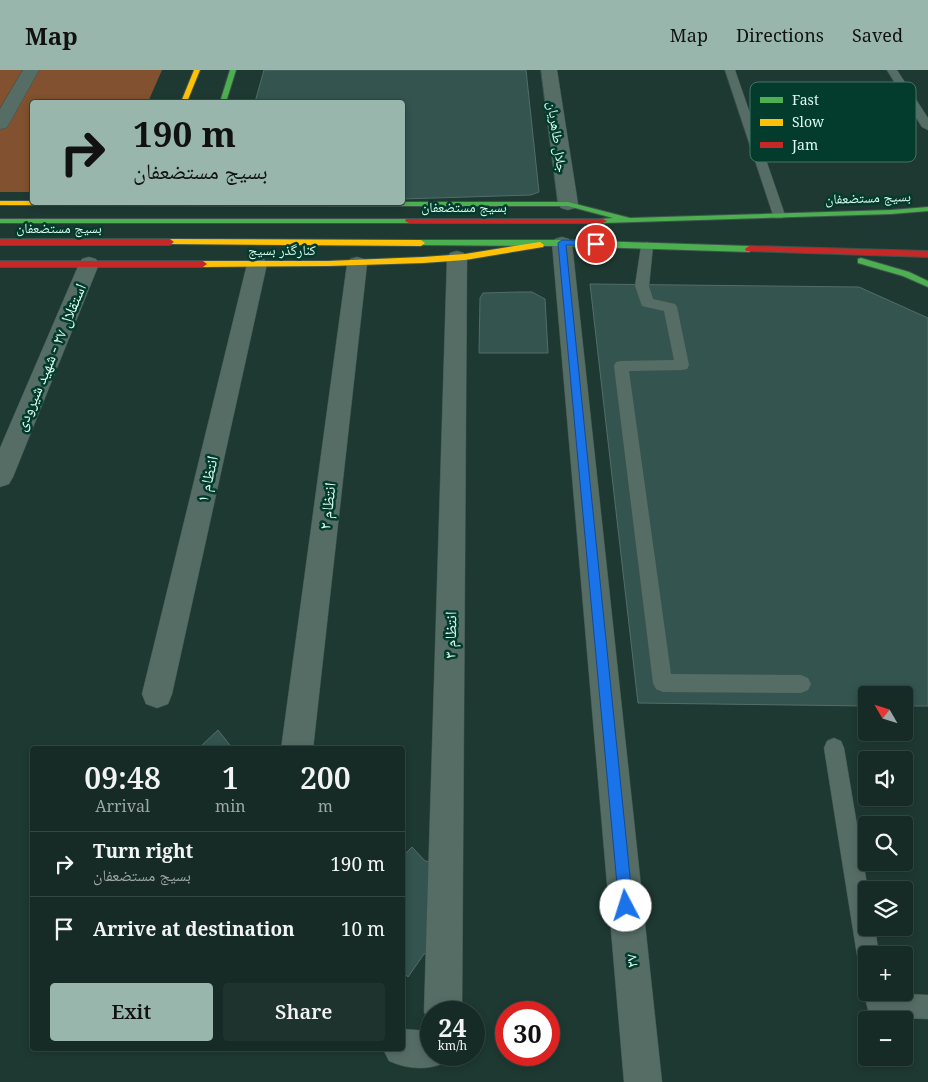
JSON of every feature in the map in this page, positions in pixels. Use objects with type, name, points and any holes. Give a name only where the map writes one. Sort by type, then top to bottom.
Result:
[{"type":"main road","points":[[185,100],[197,70]]},
{"type":"main road","points":[[224,100],[233,70]]},
{"type":"main road","points":[[0,203],[30,203]]},
{"type":"main road","points":[[405,204],[568,204],[633,221]]},
{"type":"main road","points":[[58,221],[67,205]]},
{"type":"main road","name":"بسیج مستضعفان","points":[[0,221],[633,221],[891,212],[928,208]]},
{"type":"main road","points":[[891,212],[928,218]]},
{"type":"main road","name":"بسیج مستضعفان","points":[[0,242],[562,243],[805,251],[925,252]]},
{"type":"main road","name":"کنارگذر بسیج","points":[[0,264],[357,264],[456,258],[517,246],[562,243]]},
{"type":"main road","points":[[805,251],[855,260],[906,274],[928,284]]},
{"type":"street","points":[[0,124],[31,70]]},
{"type":"street","name":"جلال طاهریان","points":[[549,70],[568,204]]},
{"type":"street","name":"۲۷","points":[[562,243],[643,1082]]},
{"type":"street","name":"انتظام ۳","points":[[443,1001],[456,258]]},
{"type":"street","name":"استقلال ۲۷ - شهید شیرودی","points":[[0,477],[89,264]]},
{"type":"street","name":"انتظام ۱","points":[[157,694],[257,264]]},
{"type":"street","name":"انتظام ۲","points":[[297,746],[357,264]]},
{"type":"street","points":[[405,1048],[420,1049]]},
{"type":"lane","points":[[730,70],[750,129]]},
{"type":"lane","points":[[892,70],[900,82]]},
{"type":"lane","points":[[916,108],[928,127]]},
{"type":"lane","points":[[761,162],[779,215]]},
{"type":"lane","points":[[647,246],[642,286],[647,303],[670,308],[682,365],[622,366],[663,683],[801,684]]},
{"type":"lane","points":[[834,748],[867,946]]},
{"type":"lane","points":[[876,1001],[877,1005],[928,1007]]},
{"type":"shaded area","points":[[0,70],[162,70],[149,100],[30,100],[30,192],[0,192]]},
{"type":"building","points":[[264,70],[526,70],[539,192],[531,195],[405,199],[405,100],[256,100]]},
{"type":"building","points":[[590,284],[859,287],[928,318],[928,706],[913,706],[913,686],[858,686],[858,706],[638,703]]},
{"type":"building","points":[[532,292],[545,299],[548,353],[479,353],[480,298],[483,293]]},
{"type":"building","points":[[218,730],[231,746],[201,746]]},
{"type":"building","points":[[412,847],[425,861],[443,864],[440,951],[424,954],[408,977],[405,974],[405,854]]},
{"type":"traffic: fast","points":[[224,100],[233,70]]},
{"type":"traffic: fast","points":[[405,204],[568,204],[633,221]]},
{"type":"traffic: fast","points":[[603,221],[891,212],[928,209]]},
{"type":"traffic: fast","points":[[0,221],[409,221]]},
{"type":"traffic: fast","points":[[421,243],[562,243],[749,249]]},
{"type":"traffic: fast","points":[[861,261],[906,274],[928,284]]},
{"type":"traffic: slow","points":[[185,100],[197,70]]},
{"type":"traffic: slow","points":[[0,203],[30,203]]},
{"type":"traffic: slow","points":[[170,242],[421,243]]},
{"type":"traffic: slow","points":[[203,264],[423,260],[465,257],[518,247],[540,245]]},
{"type":"traffic: jam","points":[[409,221],[603,221]]},
{"type":"traffic: jam","points":[[0,242],[170,242]]},
{"type":"traffic: jam","points":[[749,249],[928,254]]},
{"type":"traffic: jam","points":[[0,264],[203,264]]},
{"type":"route","points":[[596,244],[562,243],[626,906]]}]
